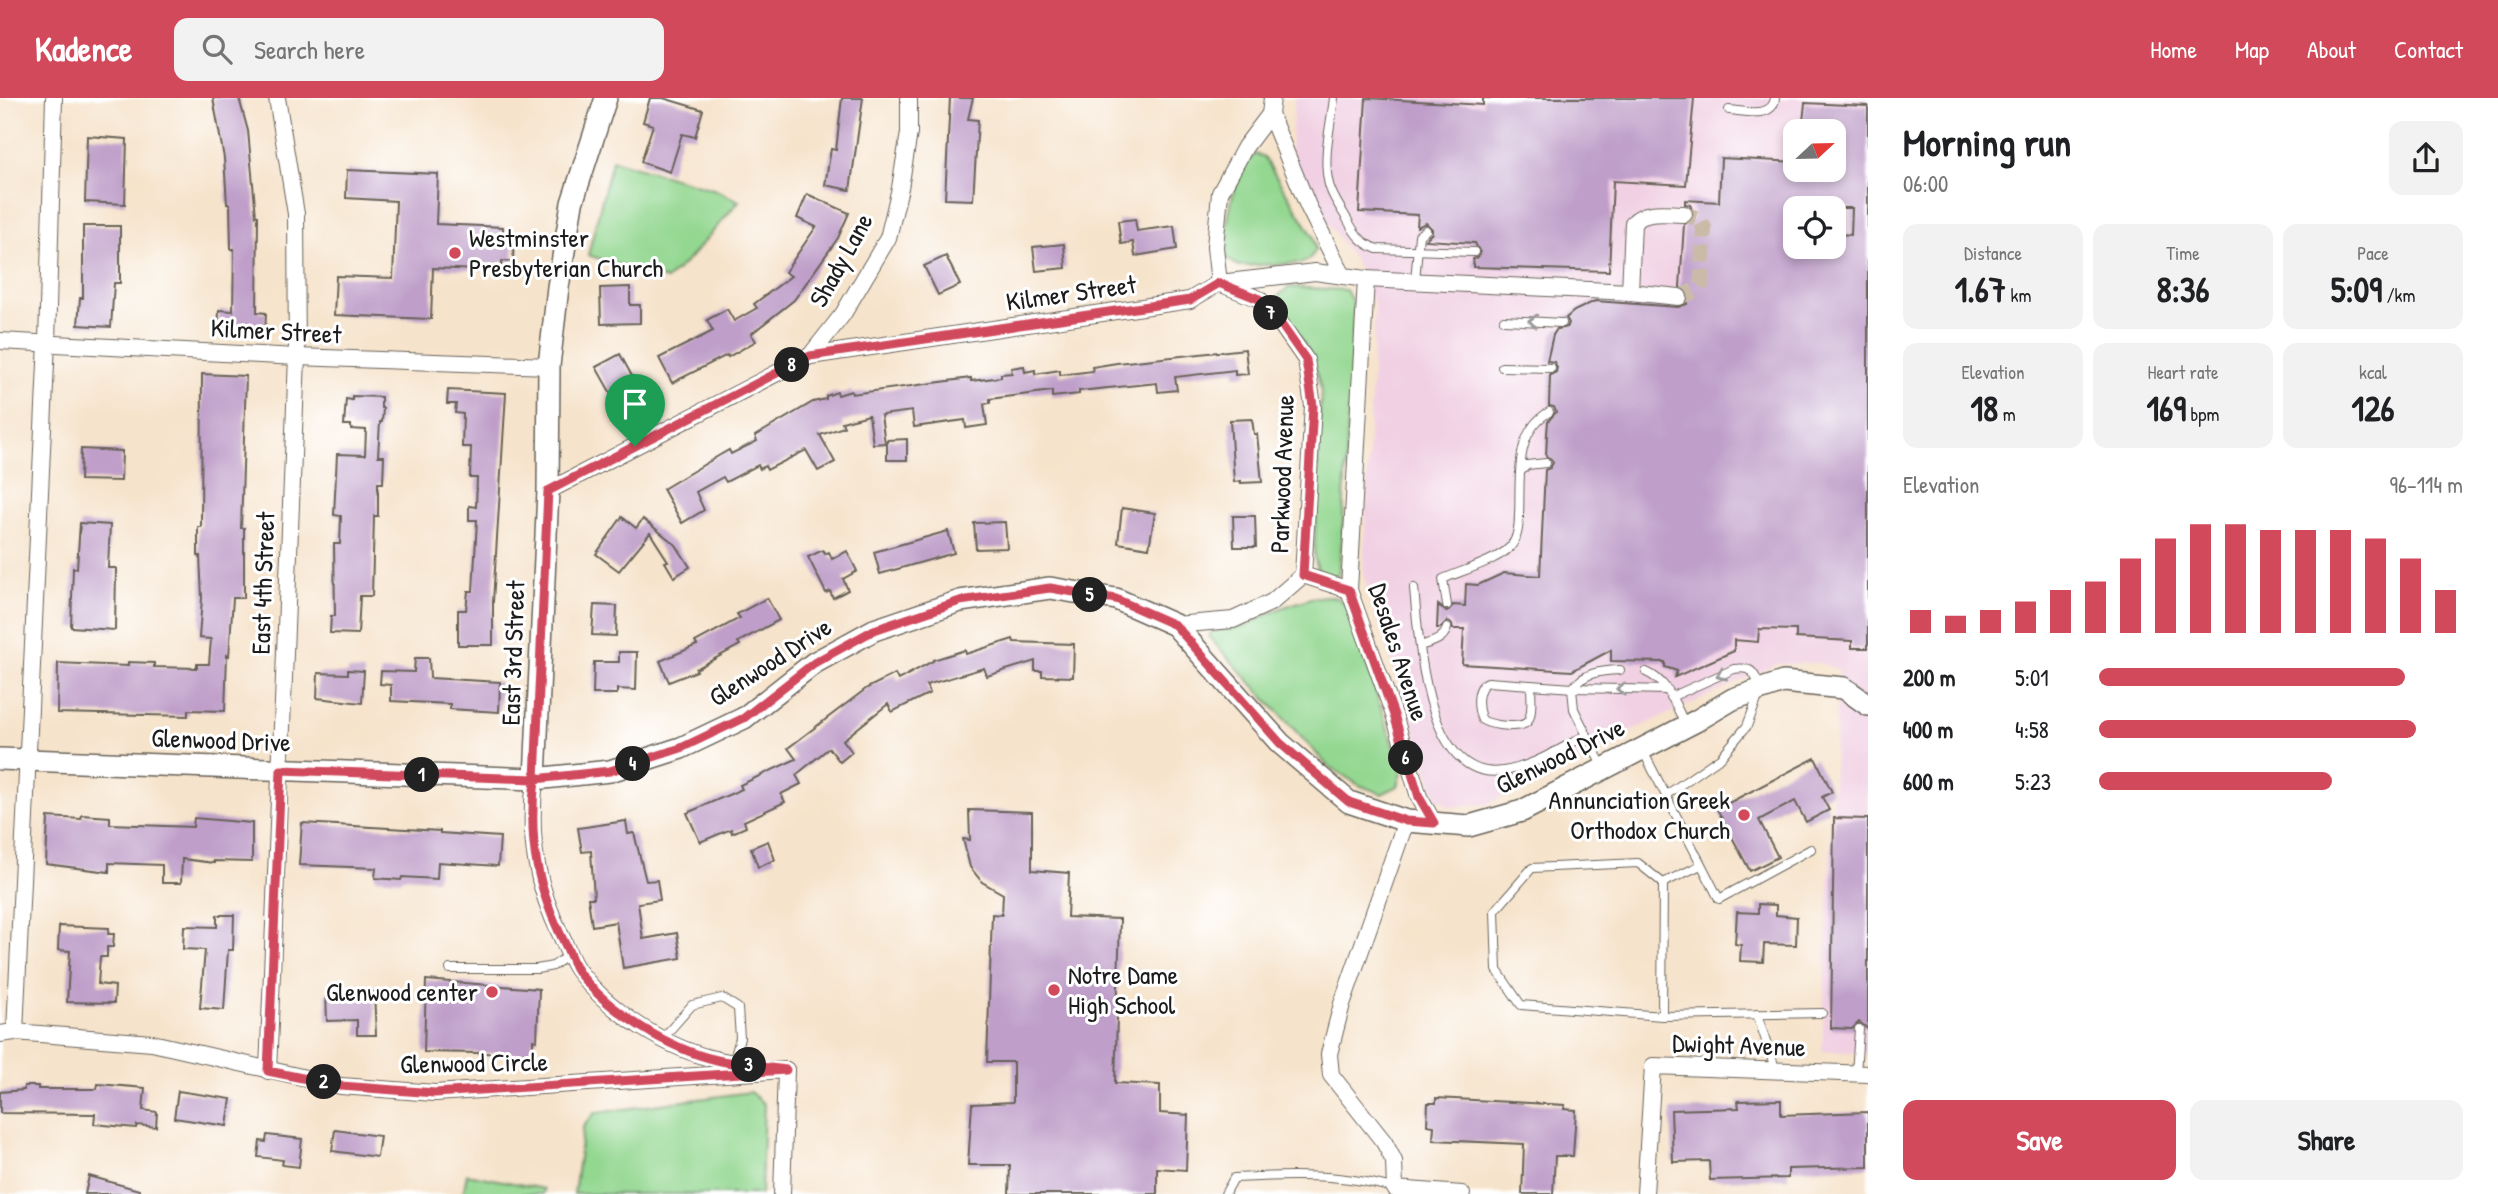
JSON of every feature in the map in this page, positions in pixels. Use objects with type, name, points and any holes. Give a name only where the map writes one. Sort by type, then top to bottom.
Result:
[{"type":"street","points":[[7,1033],[26,760],[47,342],[54,98]]},
{"type":"street","name":"East 4th Street","points":[[268,1071],[297,357],[296,214],[277,98]]},
{"type":"street","name":"East 3rd Street","points":[[606,98],[572,203],[558,287],[549,366],[548,491],[535,779],[531,815],[536,859],[548,909],[578,972],[611,1006],[642,1027],[693,1052],[717,1060],[786,1070]]},
{"type":"street","name":"Shady Lane","points":[[810,356],[843,314],[888,238],[900,188],[909,98]]},
{"type":"street","points":[[1271,106],[1308,206],[1343,276]]},
{"type":"street","points":[[1219,283],[1215,247],[1220,192],[1271,106]]},
{"type":"street","points":[[1630,292],[1633,223],[1638,217],[1647,214],[1684,214]]},
{"type":"street","name":"Kilmer Street","points":[[548,491],[810,356],[1190,300],[1219,283],[1315,272],[1366,279],[1630,292],[1679,297]]},
{"type":"street","name":"Desales Avenue","points":[[1366,279],[1349,590],[1394,715],[1419,797],[1434,823]]},
{"type":"street","name":"Parkwood Avenue","points":[[1219,283],[1259,299],[1278,320],[1306,360],[1313,406],[1303,575]]},
{"type":"street","name":"Kilmer Street","points":[[0,341],[297,357],[549,366]]},
{"type":"street","points":[[1175,625],[1233,620],[1272,602],[1303,575],[1349,590]]},
{"type":"street","name":"Glenwood Drive","points":[[0,759],[535,779],[610,771],[681,748],[744,718],[814,663],[874,630],[960,601],[1050,588],[1116,599],[1175,625],[1280,743],[1349,802],[1406,821],[1469,825],[1522,811],[1733,699],[1783,682],[1844,688],[1868,705]]},
{"type":"street","points":[[1406,821],[1342,1004],[1329,1054],[1332,1074],[1384,1142],[1394,1161],[1395,1189],[1462,1194]]},
{"type":"street","name":"Glenwood Circle","points":[[7,1033],[152,1043],[341,1086],[435,1093],[786,1070]]},
{"type":"street","name":"Dwight Avenue","points":[[1645,1194],[1653,1066],[1862,1074]]},
{"type":"street","points":[[782,1194],[786,1070]]},
{"type":"lane","points":[[1334,98],[1326,165],[1332,194],[1357,237],[1366,245],[1377,248],[1470,251],[1462,242]]},
{"type":"lane","points":[[1729,110],[1763,112],[1770,110],[1775,104],[1775,98]]},
{"type":"lane","points":[[1415,281],[1419,235],[1426,230]]},
{"type":"lane","points":[[1504,320],[1562,323]]},
{"type":"lane","points":[[1502,367],[1551,368]]},
{"type":"lane","points":[[1447,605],[1444,579],[1496,556],[1511,545],[1519,527],[1521,455],[1528,431],[1536,419],[1549,412]]},
{"type":"lane","points":[[1521,471],[1527,465],[1546,463]]},
{"type":"lane","points":[[1415,588],[1421,662],[1438,725],[1454,753],[1474,768],[1502,772],[1531,762],[1587,735]]},
{"type":"lane","points":[[1420,646],[1439,640],[1445,635],[1447,628]]},
{"type":"lane","points":[[1531,685],[1530,719],[1525,725],[1518,727],[1482,720],[1479,713],[1479,689],[1482,684],[1488,682],[1670,693],[1734,669],[1745,667],[1754,672],[1762,689],[1747,726],[1721,757],[1666,795]]},
{"type":"lane","points":[[1603,768],[1574,709],[1573,688],[1580,679],[1600,671],[1620,670]]},
{"type":"lane","points":[[1646,672],[1657,677],[1670,693],[1686,726]]},
{"type":"lane","points":[[1641,748],[1719,899],[1811,849]]},
{"type":"lane","points":[[1663,883],[1638,863],[1532,868],[1495,911],[1497,970],[1521,1005],[1662,1016],[1822,1013]]},
{"type":"lane","points":[[1663,883],[1701,865]]},
{"type":"lane","points":[[1662,1016],[1663,883]]},
{"type":"lane","points":[[450,969],[537,969],[553,966],[570,954]]},
{"type":"lane","points":[[663,1038],[692,1005],[722,998],[738,1008],[740,1038],[733,1062]]},
{"type":"lane","points":[[1757,1014],[1776,1070]]},
{"type":"lane","points":[[1859,1029],[1862,1074]]},
{"type":"lane","points":[[1224,1194],[1234,1178],[1266,1176],[1374,1182],[1395,1189]]},
{"type":"shaded area","points":[[1295,98],[1868,98],[1868,1053],[1822,1051],[1838,669],[1819,663],[1777,664],[1616,738],[1488,804],[1450,807],[1436,797],[1363,574],[1375,306],[1354,260],[1321,213],[1290,150]]},
{"type":"green space","points":[[1256,154],[1264,157],[1313,236],[1316,250],[1303,263],[1239,266],[1224,252],[1229,211],[1236,184],[1248,161]]},
{"type":"green space","points":[[612,160],[716,190],[739,201],[689,259],[666,280],[588,255]]},
{"type":"green space","points":[[1289,287],[1346,290],[1354,305],[1342,540],[1338,577],[1330,580],[1319,572],[1314,557],[1321,389],[1306,347],[1277,304],[1277,297]]},
{"type":"green space","points":[[1311,598],[1338,598],[1348,607],[1402,773],[1398,786],[1382,794],[1359,785],[1327,765],[1209,637],[1211,632],[1245,626],[1281,608]]},
{"type":"green space","points":[[750,1092],[764,1104],[761,1194],[574,1194],[583,1127],[595,1113]]},
{"type":"green space","points":[[467,1174],[544,1189],[543,1194],[463,1194]]},
{"type":"building","points":[[213,98],[239,98],[248,131],[258,216],[257,312],[266,313],[265,336],[218,334],[219,310],[233,311],[234,249],[231,249],[230,204],[227,204],[224,158]]},
{"type":"building","points":[[650,98],[663,98],[703,110],[695,137],[682,134],[670,172],[641,162],[653,125],[643,122]]},
{"type":"building","points":[[842,98],[863,98],[850,190],[825,185],[831,149],[836,150]]},
{"type":"building","points":[[950,98],[973,98],[968,119],[978,120],[973,200],[945,199]]},
{"type":"building","points":[[1366,98],[1483,105],[1483,98],[1694,98],[1686,185],[1613,181],[1609,271],[1473,267],[1473,259],[1480,253],[1475,243],[1425,240],[1432,233],[1432,229],[1426,223],[1417,227],[1418,215],[1359,212]]},
{"type":"building","points":[[1805,103],[1868,106],[1868,648],[1852,648],[1852,641],[1796,638],[1796,630],[1759,629],[1758,642],[1734,640],[1734,651],[1675,677],[1677,671],[1665,667],[1665,662],[1611,661],[1611,650],[1572,671],[1462,664],[1464,629],[1453,629],[1452,624],[1447,621],[1437,628],[1438,605],[1447,612],[1453,605],[1465,606],[1466,584],[1478,585],[1504,573],[1540,576],[1545,470],[1553,463],[1546,456],[1548,421],[1556,412],[1554,407],[1549,406],[1550,375],[1556,372],[1557,367],[1554,362],[1547,361],[1553,335],[1557,329],[1567,327],[1569,323],[1566,318],[1574,311],[1595,301],[1678,307],[1687,304],[1689,293],[1680,287],[1684,224],[1693,220],[1694,214],[1690,205],[1685,204],[1685,200],[1719,202],[1721,158],[1783,161],[1783,182],[1846,182],[1846,119],[1803,119]]},
{"type":"building","points":[[87,136],[127,139],[125,204],[85,202]]},
{"type":"building","points":[[347,170],[438,174],[436,224],[503,227],[503,235],[514,236],[513,262],[502,261],[501,271],[433,268],[431,319],[334,315],[336,276],[393,278],[396,201],[346,198]]},
{"type":"building","points":[[807,194],[849,213],[838,238],[794,300],[751,334],[756,341],[672,383],[659,358],[713,331],[707,320],[727,309],[734,321],[757,308],[754,304],[791,276],[785,272],[816,227],[797,218]]},
{"type":"building","points":[[1135,219],[1137,231],[1174,226],[1177,249],[1135,256],[1133,242],[1121,244],[1118,221]]},
{"type":"building","points":[[83,226],[120,226],[120,283],[114,283],[111,327],[78,325],[80,298],[83,298]]},
{"type":"building","points":[[1064,244],[1066,268],[1036,271],[1033,247]]},
{"type":"building","points":[[946,256],[960,285],[938,295],[924,266]]},
{"type":"building","points":[[630,287],[630,305],[640,305],[640,323],[601,324],[600,288]]},
{"type":"building","points":[[1245,349],[1248,374],[1235,375],[1235,370],[1175,377],[1177,390],[1158,392],[1157,383],[1079,391],[1079,394],[1052,397],[1052,391],[990,399],[990,403],[984,404],[987,425],[966,428],[965,420],[914,427],[912,411],[881,415],[885,443],[873,444],[869,415],[842,422],[844,427],[820,435],[835,462],[818,471],[806,450],[767,470],[765,466],[760,469],[758,465],[726,482],[723,477],[696,492],[704,510],[682,523],[663,489],[729,450],[731,454],[757,441],[755,436],[813,402],[826,399],[826,396],[837,392],[838,395],[851,391],[852,394],[971,378],[971,381],[1001,377],[1001,374],[1012,373],[1011,368],[1024,366],[1025,372],[1035,370],[1035,374],[1060,370],[1060,375],[1093,371],[1092,367],[1117,363]]},
{"type":"building","points":[[620,354],[646,402],[623,415],[596,367]]},
{"type":"building","points":[[202,374],[246,376],[241,528],[244,528],[244,598],[233,598],[225,711],[188,710],[188,716],[57,713],[58,663],[128,666],[128,662],[154,663],[154,667],[197,668],[197,664],[209,664],[211,639],[199,638],[202,598],[198,527],[201,527]]},
{"type":"building","points":[[448,390],[506,393],[493,602],[493,645],[458,645],[458,610],[466,610],[468,591],[473,591],[477,520],[469,520],[469,506],[476,507],[477,478],[470,478],[471,447],[462,447],[463,414],[455,413],[456,404],[447,404]]},
{"type":"building","points":[[352,396],[381,397],[383,408],[378,456],[384,456],[383,483],[378,483],[378,516],[374,516],[372,596],[360,596],[358,634],[330,633],[331,616],[335,616],[334,544],[340,544],[341,516],[334,515],[337,454],[365,455],[366,430],[351,429],[351,425],[344,425],[346,399],[352,400]]},
{"type":"building","points":[[1252,419],[1254,434],[1257,434],[1262,482],[1234,482],[1230,420]]},
{"type":"building","points":[[907,439],[907,460],[887,460],[887,440]]},
{"type":"building","points":[[81,449],[122,451],[121,481],[80,480]]},
{"type":"building","points":[[1122,508],[1155,513],[1149,548],[1118,543]]},
{"type":"building","points":[[1233,516],[1255,516],[1256,547],[1234,547]]},
{"type":"building","points":[[622,517],[636,528],[643,519],[676,545],[690,567],[674,577],[665,562],[668,561],[650,533],[619,571],[596,554]]},
{"type":"building","points":[[1005,522],[1007,548],[976,549],[974,523]]},
{"type":"building","points":[[80,523],[110,525],[108,568],[116,568],[115,630],[71,627],[73,568],[77,568]]},
{"type":"building","points":[[948,531],[954,553],[880,574],[874,552]]},
{"type":"building","points":[[823,550],[825,554],[829,552],[832,559],[847,551],[857,571],[843,579],[848,590],[833,598],[830,591],[826,593],[808,557]]},
{"type":"building","points":[[767,598],[779,620],[738,642],[740,645],[696,669],[697,671],[669,682],[660,661],[697,645],[695,642],[740,618],[737,614]]},
{"type":"building","points":[[594,605],[617,606],[616,636],[592,635]]},
{"type":"building","points":[[1013,639],[1014,642],[1074,644],[1073,677],[1042,676],[1042,671],[1035,671],[1035,661],[987,676],[984,668],[926,685],[930,693],[892,712],[888,704],[843,740],[852,752],[840,762],[829,748],[796,775],[801,784],[781,794],[785,802],[744,821],[746,827],[732,833],[731,829],[700,842],[687,813],[742,789],[740,785],[796,759],[788,748],[867,688],[895,674],[898,680],[933,660],[965,650],[966,654]]},
{"type":"building","points":[[619,652],[637,652],[636,690],[617,689],[617,694],[593,694],[594,662],[619,662]]},
{"type":"building","points":[[415,658],[429,658],[430,678],[500,682],[499,712],[450,709],[450,704],[391,701],[391,685],[380,684],[381,671],[414,672]]},
{"type":"building","points":[[348,670],[364,671],[362,703],[317,698],[318,673],[348,674]]},
{"type":"building","name":"Annunciation Greek Orthodox Church","points":[[1815,758],[1832,792],[1822,797],[1829,810],[1806,822],[1795,801],[1759,820],[1778,857],[1750,871],[1717,809]]},
{"type":"building","name":"Notre Dame High School","points":[[969,810],[1032,812],[1032,870],[1069,873],[1067,917],[1120,919],[1115,1083],[1160,1085],[1160,1113],[1188,1115],[1186,1170],[1157,1168],[1157,1194],[1009,1194],[1010,1165],[968,1165],[972,1104],[1013,1102],[1013,1062],[987,1062],[992,914],[1002,915],[1003,894],[982,882],[970,867],[963,839],[970,840]]},
{"type":"building","points":[[82,815],[110,817],[110,824],[193,827],[194,818],[252,823],[252,862],[214,863],[182,859],[181,883],[162,883],[162,865],[109,863],[109,872],[46,864],[48,817],[81,819]]},
{"type":"building","points":[[1834,818],[1868,819],[1868,1029],[1859,1022],[1852,1029],[1831,1028]]},
{"type":"building","points":[[626,821],[628,834],[634,833],[646,881],[657,880],[660,900],[638,903],[643,939],[677,933],[681,958],[623,968],[616,922],[592,926],[588,898],[594,898],[591,851],[582,852],[578,828]]},
{"type":"building","points":[[302,823],[500,837],[498,866],[438,862],[437,879],[402,877],[401,880],[375,878],[376,868],[299,865]]},
{"type":"building","points":[[768,841],[775,860],[758,867],[751,848]]},
{"type":"building","points":[[1758,904],[1776,905],[1776,915],[1797,917],[1796,945],[1764,944],[1763,962],[1740,961],[1741,945],[1735,944],[1737,912],[1758,913]]},
{"type":"building","points":[[217,915],[234,915],[233,950],[228,950],[224,1010],[200,1008],[205,950],[183,949],[184,926],[217,927]]},
{"type":"building","points":[[59,926],[109,928],[108,934],[114,934],[113,947],[107,947],[107,957],[100,957],[98,984],[115,986],[114,1003],[67,1002],[70,951],[58,950]]},
{"type":"building","points":[[426,980],[539,989],[537,1041],[533,1040],[533,1054],[424,1052]]},
{"type":"building","points":[[374,992],[376,1035],[357,1035],[357,1020],[327,1021],[326,993]]},
{"type":"building","points":[[98,1084],[145,1088],[143,1110],[157,1112],[156,1127],[94,1124],[95,1114],[0,1113],[0,1092],[24,1090],[24,1086],[38,1086],[38,1089],[97,1089]]},
{"type":"building","points":[[178,1091],[231,1099],[227,1126],[174,1118]]},
{"type":"building","points":[[1436,1098],[1565,1105],[1564,1109],[1576,1110],[1573,1156],[1555,1156],[1553,1194],[1522,1194],[1524,1144],[1433,1140],[1434,1126],[1427,1125],[1428,1103],[1436,1103]]},
{"type":"building","points":[[1781,1100],[1781,1115],[1868,1112],[1868,1167],[1788,1169],[1788,1178],[1710,1180],[1709,1161],[1673,1162],[1671,1110],[1739,1108],[1738,1101]]},
{"type":"building","points":[[335,1130],[380,1136],[377,1157],[332,1151]]},
{"type":"building","points":[[267,1135],[302,1139],[299,1167],[282,1165],[283,1160],[258,1157],[260,1141],[266,1142]]},
{"type":"building","points":[[89,1176],[139,1190],[139,1194],[85,1194]]},
{"type":"tunnel","points":[[1679,297],[1694,291],[1702,283],[1704,228],[1699,219],[1684,214]]},
{"type":"place","name":"Westminster Presbyterian Church","points":[[455,253]]},
{"type":"place","name":"Annunciation Greek Orthodox Church","points":[[1744,815]]},
{"type":"place","name":"Notre Dame High School","points":[[1054,990]]},
{"type":"place","name":"Glenwood center","points":[[492,992]]},
{"type":"route","points":[[635,446],[548,491],[535,779],[281,770],[268,1071],[341,1086],[435,1093],[786,1070],[717,1060],[681,1048],[611,1006],[578,972],[548,909],[536,859],[531,815],[535,779],[610,771],[681,748],[744,718],[814,663],[874,630],[960,601],[1050,588],[1116,599],[1175,625],[1280,743],[1349,802],[1406,821],[1434,823],[1419,797],[1394,715],[1349,590],[1303,575],[1313,406],[1306,360],[1278,320],[1259,299],[1219,283],[1190,300],[810,356],[635,446]]}]
